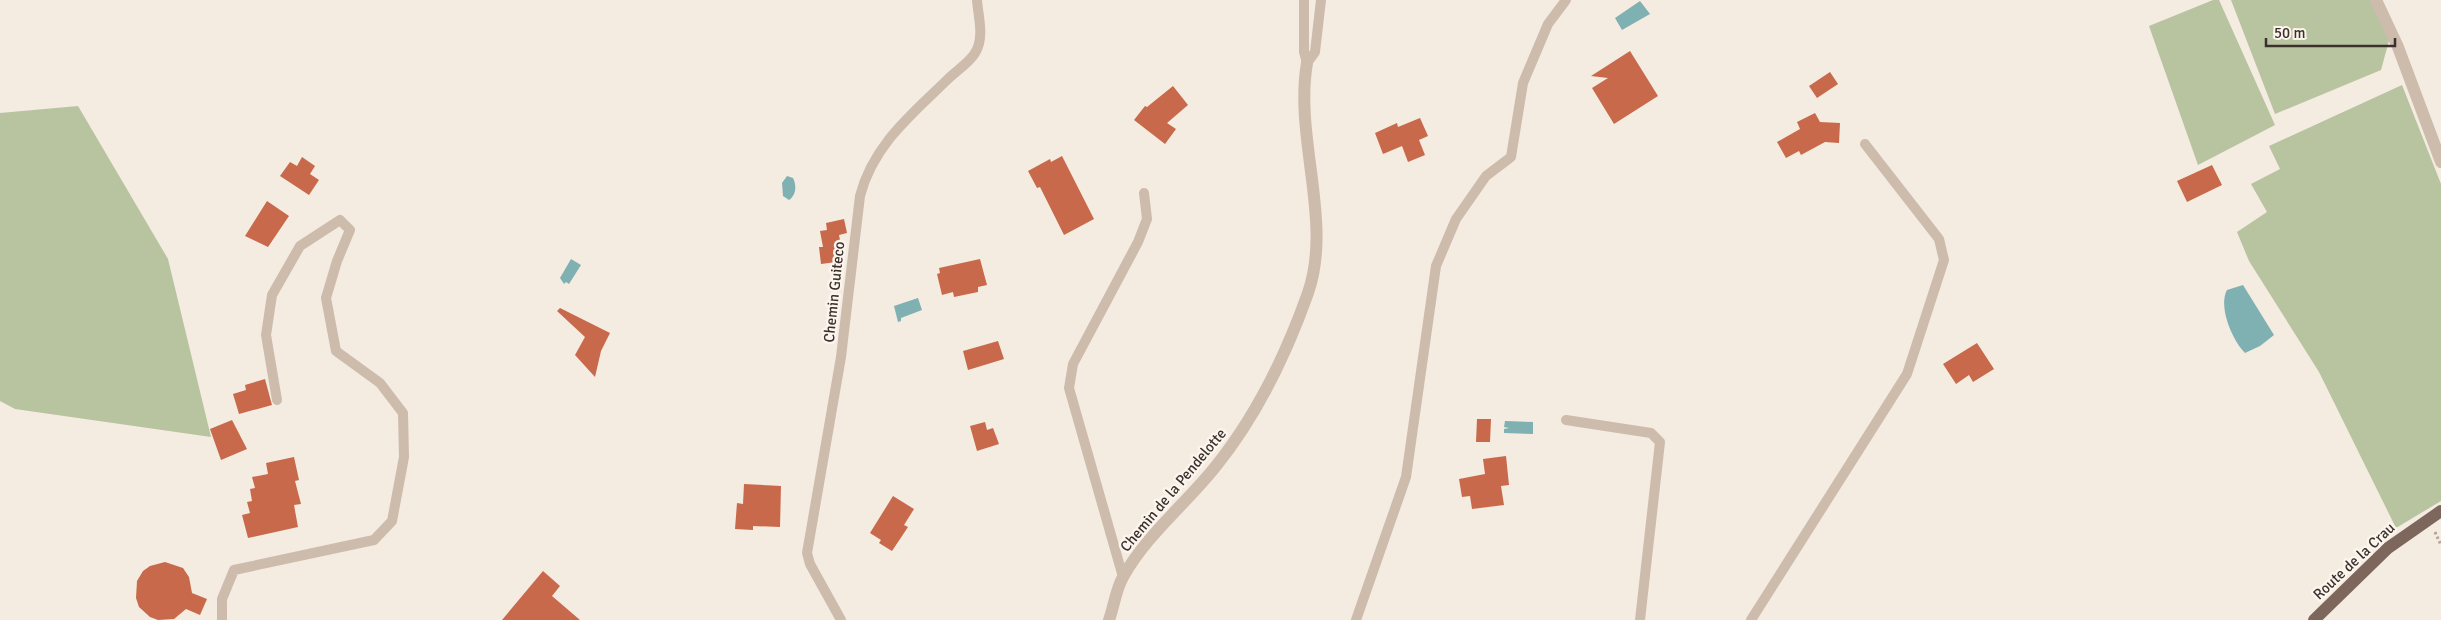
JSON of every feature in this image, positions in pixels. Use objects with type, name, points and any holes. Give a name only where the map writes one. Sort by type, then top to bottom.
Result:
[{"type":"main road","name":"Route de la Crau","points":[[2314,620],[2388,548],[2441,511]]},
{"type":"street","points":[[2376,0],[2398,47],[2441,162]]},
{"type":"street","name":"Chemin de la Pendelotte","points":[[1109,620],[1123,577],[1141,551],[1215,468],[1246,426],[1271,379],[1308,291],[1314,273],[1316,244],[1304,107],[1307,63]]},
{"type":"lane","name":"Chemin Guiteco","points":[[840,620],[808,559],[807,553],[841,357],[860,196],[863,184],[878,154],[892,132],[976,53],[980,28],[977,0]]},
{"type":"lane","points":[[1304,0],[1304,52],[1307,63]]},
{"type":"lane","points":[[1307,63],[1316,52],[1321,0]]},
{"type":"lane","points":[[1356,620],[1406,477],[1436,266],[1456,219],[1486,176],[1511,157],[1523,83],[1548,24],[1566,0]]},
{"type":"lane","points":[[1750,620],[1907,374],[1944,260],[1939,239],[1865,144]]},
{"type":"lane","points":[[1123,577],[1069,388],[1073,364],[1138,242],[1147,219],[1144,193]]},
{"type":"lane","points":[[222,620],[222,599],[234,570],[374,540],[392,521],[404,457],[403,413],[380,383],[336,351],[326,298],[337,261],[350,230],[340,220],[300,246],[272,295],[266,335],[277,400]]},
{"type":"lane","points":[[1566,420],[1651,433],[1660,442],[1640,620]]},
{"type":"green space","points":[[2213,0],[2219,0],[2275,125],[2198,165],[2149,26]]},
{"type":"green space","points":[[2231,0],[2372,0],[2390,37],[2381,70],[2275,114]]},
{"type":"green space","points":[[2402,85],[2441,184],[2441,501],[2396,528],[2319,372],[2249,261],[2237,232],[2267,212],[2251,184],[2280,169],[2269,146]]},
{"type":"green space","points":[[78,106],[168,259],[211,437],[15,409],[0,401],[0,113]]},
{"type":"water","points":[[1640,1],[1650,14],[1622,30],[1615,18]]},
{"type":"water","points":[[787,176],[793,178],[795,187],[793,196],[789,200],[783,196],[782,183]]},
{"type":"water","points":[[571,259],[581,265],[569,284],[566,282],[564,284],[560,278]]},
{"type":"water","points":[[2243,285],[2274,335],[2260,346],[2245,353],[2231,332],[2224,305],[2227,290]]},
{"type":"water","points":[[918,298],[922,310],[901,318],[901,321],[898,322],[894,306]]},
{"type":"water","points":[[1505,421],[1533,422],[1533,434],[1504,433],[1504,429],[1509,428],[1504,427]]},
{"type":"building","points":[[1630,51],[1658,96],[1614,124],[1592,88],[1608,78],[1591,76]]},
{"type":"building","points":[[1830,72],[1838,84],[1817,98],[1809,86]]},
{"type":"building","points":[[1173,86],[1188,105],[1167,123],[1176,129],[1165,144],[1134,120],[1145,106],[1147,107]]},
{"type":"building","points":[[1815,113],[1820,122],[1840,123],[1839,143],[1825,142],[1801,155],[1799,151],[1786,158],[1777,142],[1800,129],[1797,122]]},
{"type":"building","points":[[1420,118],[1428,136],[1419,140],[1425,155],[1408,162],[1402,146],[1383,154],[1375,133],[1397,123],[1398,127]]},
{"type":"building","points":[[1062,156],[1094,219],[1064,235],[1040,187],[1037,188],[1028,171],[1050,159],[1051,162]]},
{"type":"building","points":[[302,157],[315,166],[310,174],[319,180],[309,195],[280,176],[290,162],[297,166]]},
{"type":"building","points":[[2212,165],[2222,185],[2187,202],[2177,181]]},
{"type":"building","points":[[267,201],[289,216],[268,247],[245,236]]},
{"type":"building","points":[[844,219],[847,233],[839,235],[844,261],[821,264],[819,247],[823,247],[820,231],[827,230],[826,223]]},
{"type":"building","points":[[980,259],[987,285],[978,287],[978,292],[954,297],[953,292],[942,295],[937,274],[940,273],[939,268]]},
{"type":"building","points":[[560,308],[610,333],[601,351],[595,377],[575,355],[585,337],[557,311]]},
{"type":"building","points":[[998,341],[1004,359],[968,370],[963,351]]},
{"type":"building","points":[[1977,343],[1994,369],[1973,382],[1969,375],[1956,384],[1943,364]]},
{"type":"building","points":[[265,379],[272,405],[239,414],[233,394],[246,390],[245,385]]},
{"type":"building","points":[[1477,419],[1491,419],[1490,442],[1476,442]]},
{"type":"building","points":[[232,420],[247,449],[221,460],[210,429]]},
{"type":"building","points":[[985,422],[987,430],[993,428],[999,444],[977,451],[970,426]]},
{"type":"building","points":[[1506,456],[1509,485],[1501,486],[1504,505],[1472,509],[1470,496],[1462,497],[1459,479],[1485,474],[1483,459]]},
{"type":"building","points":[[294,457],[299,480],[295,481],[301,504],[294,505],[298,527],[248,538],[242,515],[250,513],[247,502],[252,501],[250,489],[255,488],[252,477],[268,474],[266,463]]},
{"type":"building","points":[[744,484],[781,486],[780,527],[753,526],[753,530],[735,529],[737,503],[743,504]]},
{"type":"building","points":[[893,496],[914,509],[904,525],[908,527],[892,551],[879,543],[881,540],[870,533]]},
{"type":"building","points":[[165,562],[183,568],[189,577],[192,593],[207,599],[200,615],[186,609],[174,619],[158,620],[150,617],[139,607],[136,598],[137,581],[143,571],[150,566]]},
{"type":"building","points":[[543,571],[560,586],[552,596],[580,620],[502,620]]}]
